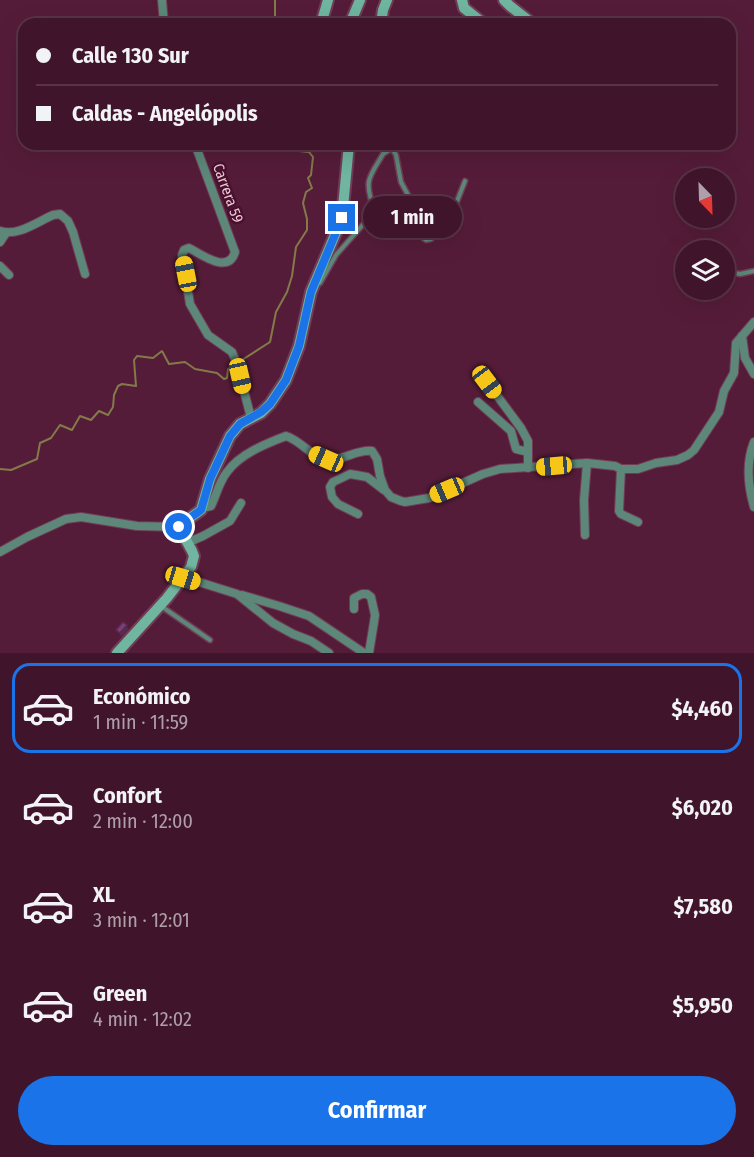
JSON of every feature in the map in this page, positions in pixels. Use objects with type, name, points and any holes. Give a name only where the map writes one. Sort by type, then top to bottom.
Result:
[{"type":"street","points":[[162,0],[164,18]]},
{"type":"street","points":[[323,18],[328,0]]},
{"type":"street","points":[[352,18],[360,0]]},
{"type":"street","points":[[382,18],[387,0]]},
{"type":"street","points":[[462,0],[464,8],[476,18]]},
{"type":"street","points":[[504,0],[526,18]]},
{"type":"street","name":"Carrera 59","points":[[197,150],[235,252],[233,257],[225,262],[210,260],[189,248],[184,250],[182,255],[190,304],[208,335],[232,352],[251,418]]},
{"type":"street","points":[[0,552],[66,519],[81,517],[137,526],[179,527],[200,511],[210,479],[230,436],[240,424],[270,404],[286,380],[299,346],[311,292],[342,218],[348,150]]},
{"type":"street","points":[[0,242],[3,232],[14,232],[60,214],[68,221],[73,232],[85,274]]},
{"type":"street","points":[[0,266],[9,275]]},
{"type":"street","points":[[358,514],[338,504],[332,497],[330,487],[333,482],[350,474],[367,477],[391,497],[405,502],[429,498],[493,471],[587,463],[615,466],[621,469],[638,469],[677,460],[688,455],[694,450],[719,412],[724,392],[734,373],[736,343],[754,322]]},
{"type":"street","points":[[742,336],[745,358],[754,374]]},
{"type":"street","points":[[487,382],[528,441],[528,468]]},
{"type":"street","points":[[478,402],[511,431],[516,449],[528,452]]},
{"type":"street","points":[[203,504],[207,507],[211,506],[226,474],[234,464],[254,450],[286,436],[313,454],[326,459],[335,459],[367,450],[372,451],[377,459],[385,490]]},
{"type":"street","points":[[754,442],[749,465],[750,490],[754,507]]},
{"type":"street","points":[[585,535],[584,500],[587,463]]},
{"type":"street","points":[[621,469],[619,511],[638,522]]},
{"type":"street","points":[[187,543],[203,537],[230,521],[242,503]]},
{"type":"street","points":[[117,653],[160,606],[191,567],[194,556],[179,527]]},
{"type":"street","points":[[183,578],[309,616],[364,653]]},
{"type":"street","points":[[237,594],[273,623],[312,641],[329,653]]},
{"type":"street","points":[[354,609],[354,598],[362,594],[371,597],[375,615],[369,653]]},
{"type":"lane","points":[[311,292],[319,284],[336,255],[372,213],[369,182],[386,151],[393,150],[396,154],[401,182],[414,206],[422,237],[426,240],[431,239],[452,214],[465,181]]},
{"type":"lane","points":[[735,273],[754,271]]},
{"type":"lane","points":[[160,606],[210,640]]},
{"type":"building","points":[[123,622],[127,625],[120,633],[116,630]]},
{"type":"waterway","points":[[275,0],[275,18]]},
{"type":"waterway","points":[[0,469],[11,470],[37,459],[40,443],[51,438],[60,425],[72,430],[80,416],[91,420],[99,411],[108,415],[113,407],[114,395],[118,386],[122,384],[136,386],[134,360],[137,356],[153,358],[162,351],[169,364],[185,362],[195,369],[217,373],[224,379],[227,378],[228,369],[270,342],[276,312],[287,292],[292,276],[296,247],[307,230],[303,203],[306,192],[312,188],[308,178],[311,175],[313,157],[309,152],[298,150]]},
{"type":"route","points":[[179,527],[201,510],[210,479],[230,436],[240,424],[270,404],[286,380],[299,346],[311,292],[342,218]]}]
